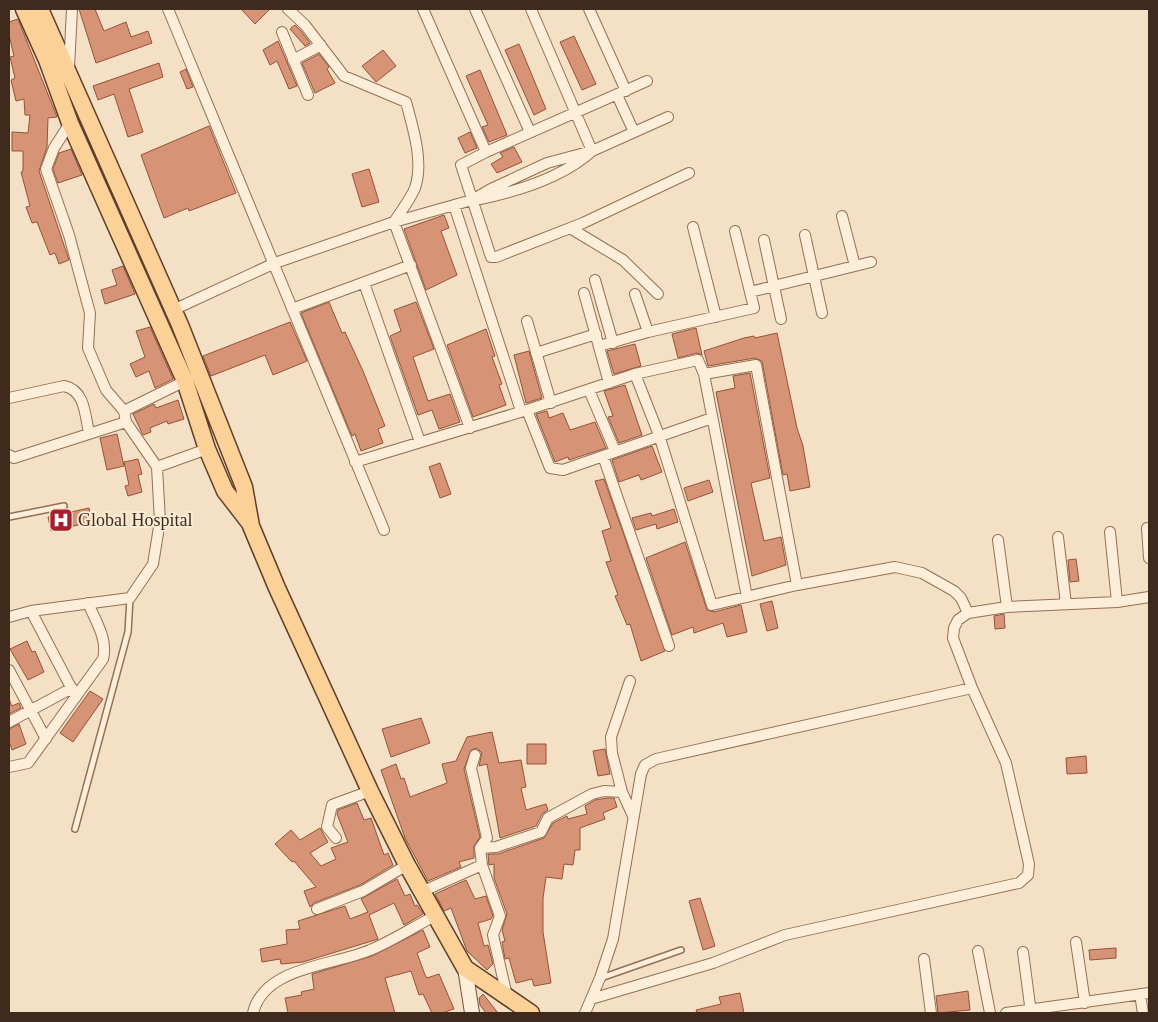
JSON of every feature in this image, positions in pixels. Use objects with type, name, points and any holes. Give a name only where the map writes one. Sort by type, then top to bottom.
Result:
[{"type":"main road","points":[[24,9],[47,60],[70,123],[185,381],[207,449],[225,491],[251,526]]},
{"type":"main road","points":[[40,9],[173,310],[244,487],[251,526],[277,588],[370,791],[407,866],[465,968],[531,1013]]},
{"type":"street","points":[[68,71],[72,9]]},
{"type":"street","points":[[168,9],[275,263],[292,309],[384,530]]},
{"type":"street","points":[[288,9],[306,25],[344,76],[406,102],[415,133],[417,151],[415,187],[394,222]]},
{"type":"street","points":[[475,9],[530,132]]},
{"type":"street","points":[[531,9],[577,112],[592,151]]},
{"type":"street","points":[[589,9],[634,132]]},
{"type":"street","points":[[425,10],[486,152]]},
{"type":"street","points":[[282,32],[308,95]]},
{"type":"street","points":[[293,60],[321,45]]},
{"type":"street","points":[[647,81],[530,132],[461,165],[491,257],[496,257],[570,228],[689,173]]},
{"type":"street","points":[[173,310],[275,263],[394,222],[472,200],[508,193],[576,166],[592,151],[668,117]]},
{"type":"street","points":[[9,617],[31,611],[130,598],[153,564],[160,521],[157,468],[126,422],[124,411],[106,390],[88,348],[90,313],[68,234],[46,169],[54,148],[70,123]]},
{"type":"street","points":[[454,205],[524,411],[550,468],[563,470],[712,418]]},
{"type":"street","points":[[842,216],[856,266]]},
{"type":"street","points":[[394,222],[470,428]]},
{"type":"street","points":[[693,227],[716,317]]},
{"type":"street","points":[[570,228],[623,260],[658,294]]},
{"type":"street","points":[[599,346],[648,332],[754,308],[735,231]]},
{"type":"street","points":[[805,234],[822,313]]},
{"type":"street","points":[[764,240],[781,319]]},
{"type":"street","points":[[750,292],[871,262]]},
{"type":"street","points":[[292,309],[411,265]]},
{"type":"street","points":[[595,280],[613,343]]},
{"type":"street","points":[[364,283],[420,442]]},
{"type":"street","points":[[584,293],[609,383]]},
{"type":"street","points":[[635,294],[648,332]]},
{"type":"street","points":[[527,321],[551,403]]},
{"type":"street","points":[[536,353],[596,334]]},
{"type":"street","points":[[355,462],[551,403],[635,374],[698,360],[704,374],[747,597]]},
{"type":"street","points":[[704,374],[756,365],[797,585]]},
{"type":"street","points":[[635,374],[659,435],[712,605],[797,585],[878,569],[909,569],[922,573],[954,591],[961,598],[968,613]]},
{"type":"street","points":[[124,411],[185,381]]},
{"type":"street","points":[[9,398],[64,386],[73,388],[80,394],[89,433]]},
{"type":"street","points":[[589,390],[615,451]]},
{"type":"street","points":[[9,455],[14,458],[126,422]]},
{"type":"street","points":[[157,468],[207,449]]},
{"type":"street","points":[[603,456],[670,646]]},
{"type":"street","points":[[1147,528],[1149,558]]},
{"type":"street","points":[[1110,532],[1117,602]]},
{"type":"street","points":[[1058,537],[1066,604]]},
{"type":"street","points":[[998,540],[1007,607]]},
{"type":"street","points":[[590,998],[713,963],[785,936],[1019,883],[1028,875],[1029,864],[1006,763],[972,688],[954,638],[954,628],[958,620],[968,613],[1007,607],[1117,602],[1149,597]]},
{"type":"street","points":[[9,766],[21,766],[28,763],[46,739],[74,692],[103,660],[106,649],[104,637],[88,603]]},
{"type":"street","points":[[31,611],[74,692]]},
{"type":"street","points":[[9,670],[46,739]]},
{"type":"street","points":[[630,681],[611,737],[612,753],[622,792],[633,817]]},
{"type":"street","points":[[585,1013],[600,978],[613,939],[641,774],[646,765],[656,759],[972,688]]},
{"type":"street","points":[[9,722],[30,710],[74,692]]},
{"type":"street","points":[[475,756],[472,768],[487,838],[480,848],[482,865],[500,916],[493,935],[507,997]]},
{"type":"street","points":[[336,838],[327,828],[332,805],[370,791]]},
{"type":"street","points":[[480,848],[496,846],[541,832],[548,818],[592,794],[604,791],[622,792]]},
{"type":"street","points":[[421,892],[482,865]]},
{"type":"street","points":[[317,909],[363,891],[407,866]]},
{"type":"street","points":[[253,1013],[260,996],[288,976],[310,966],[370,950],[435,916]]},
{"type":"street","points":[[1076,942],[1085,1003]]},
{"type":"street","points":[[978,952],[990,1013]]},
{"type":"street","points":[[1023,952],[1030,1011]]},
{"type":"street","points":[[924,959],[931,1013]]},
{"type":"street","points":[[465,968],[472,1013]]},
{"type":"street","points":[[1006,1013],[1145,993],[1143,1013]]},
{"type":"lane","points":[[9,517],[64,506]]},
{"type":"lane","points":[[75,829],[128,632],[130,598]]},
{"type":"lane","points":[[600,978],[681,950]]},
{"type":"building","points":[[79,9],[95,9],[104,31],[126,22],[131,37],[148,31],[152,43],[96,63]]},
{"type":"building","points":[[241,9],[270,9],[255,24]]},
{"type":"building","points":[[18,19],[57,117],[48,118],[47,147],[39,171],[69,260],[59,264],[55,253],[50,255],[37,222],[32,223],[26,207],[30,206],[21,172],[23,171],[23,151],[12,151],[12,132],[28,133],[30,115],[25,115],[24,99],[16,101],[11,80],[15,78],[10,57],[14,56],[9,35],[9,22]]},
{"type":"building","points":[[295,25],[310,43],[305,46],[290,29]]},
{"type":"building","points":[[574,36],[596,84],[582,90],[560,42]]},
{"type":"building","points":[[278,41],[297,86],[289,89],[277,61],[270,65],[263,50]]},
{"type":"building","points":[[519,44],[546,109],[534,115],[505,50]]},
{"type":"building","points":[[383,50],[396,66],[376,82],[362,66]]},
{"type":"building","points":[[319,54],[329,67],[327,69],[335,83],[315,93],[302,63]]},
{"type":"building","points":[[159,63],[163,77],[129,89],[143,132],[128,137],[114,94],[98,100],[93,86]]},
{"type":"building","points":[[186,69],[193,87],[187,89],[180,72]]},
{"type":"building","points":[[480,70],[507,135],[489,142],[482,127],[488,125],[466,76]]},
{"type":"building","points":[[209,126],[236,193],[189,211],[188,208],[164,218],[141,155]]},
{"type":"building","points":[[470,132],[477,148],[465,153],[458,138]]},
{"type":"building","points":[[514,147],[522,162],[497,173],[491,164],[503,157],[500,153]]},
{"type":"building","points":[[71,149],[82,175],[58,183],[53,169],[59,153]]},
{"type":"building","points":[[369,169],[379,202],[362,207],[352,174]]},
{"type":"building","points":[[444,215],[449,228],[441,231],[457,275],[426,290],[404,229]]},
{"type":"building","points":[[123,266],[135,294],[105,304],[101,290],[117,285],[112,270]]},
{"type":"building","points":[[329,302],[342,333],[345,332],[363,371],[385,426],[378,429],[383,443],[361,451],[355,434],[352,436],[301,313]]},
{"type":"building","points":[[416,302],[434,349],[413,357],[428,401],[450,394],[460,422],[439,429],[432,410],[418,415],[390,336],[401,331],[394,310]]},
{"type":"building","points":[[290,322],[307,361],[273,375],[265,355],[211,376],[203,356]]},
{"type":"building","points":[[150,327],[173,379],[155,388],[149,371],[136,377],[130,364],[145,357],[136,331]]},
{"type":"building","points":[[696,328],[702,355],[697,353],[678,358],[672,334]]},
{"type":"building","points":[[486,329],[495,356],[492,357],[502,384],[499,385],[506,405],[473,417],[447,345]]},
{"type":"building","points":[[777,333],[797,428],[803,446],[810,487],[790,491],[787,474],[783,475],[762,361],[755,358],[708,366],[704,351],[744,338],[754,336],[755,338]]},
{"type":"building","points":[[635,344],[641,366],[614,374],[607,351]]},
{"type":"building","points":[[529,351],[542,398],[526,403],[514,355]]},
{"type":"building","points":[[750,373],[770,478],[751,483],[764,541],[781,537],[786,565],[752,576],[716,392],[735,388],[733,376]]},
{"type":"building","points":[[625,385],[642,435],[619,443],[608,417],[613,416],[604,391]]},
{"type":"building","points":[[178,400],[184,419],[168,424],[167,421],[150,428],[151,432],[143,435],[133,414],[154,404],[156,408]]},
{"type":"building","points":[[547,411],[549,418],[563,413],[570,430],[595,422],[606,448],[569,460],[568,457],[555,462],[536,414]]},
{"type":"building","points":[[117,434],[124,466],[107,470],[100,438]]},
{"type":"building","points":[[652,446],[662,472],[641,480],[639,475],[619,482],[612,460]]},
{"type":"building","points":[[138,459],[142,474],[138,475],[142,492],[128,496],[125,486],[129,485],[124,462]]},
{"type":"building","points":[[440,463],[451,494],[440,498],[429,467]]},
{"type":"building","points":[[604,479],[665,651],[641,661],[630,624],[627,625],[615,596],[618,595],[606,562],[611,561],[602,531],[611,528],[595,481]]},
{"type":"building","points":[[709,480],[713,492],[688,501],[684,488]]},
{"type":"building","points":[[89,508],[92,522],[51,531],[48,517]]},
{"type":"building","points":[[674,509],[678,522],[657,529],[656,524],[636,530],[632,518],[651,513],[652,516]]},
{"type":"building","points":[[685,542],[707,610],[714,612],[741,605],[747,632],[727,637],[723,623],[694,633],[693,627],[672,635],[646,558]]},
{"type":"building","points":[[1076,559],[1079,581],[1070,582],[1068,560]]},
{"type":"building","points":[[772,601],[778,628],[767,631],[760,604]]},
{"type":"building","points":[[1004,614],[1005,628],[995,629],[994,616]]},
{"type":"building","points":[[27,641],[32,652],[35,651],[44,672],[28,680],[10,649]]},
{"type":"building","points":[[90,691],[103,699],[73,742],[60,733]]},
{"type":"building","points":[[9,699],[12,706],[19,703],[21,708],[9,714]]},
{"type":"building","points":[[421,718],[430,743],[391,757],[382,729]]},
{"type":"building","points":[[19,724],[26,744],[12,750],[9,741],[9,729]]},
{"type":"building","points":[[492,732],[499,763],[521,760],[526,787],[521,788],[526,810],[546,804],[548,810],[542,814],[536,826],[500,838],[487,764],[479,766],[482,753],[477,748],[471,750],[464,769],[480,837],[474,846],[474,858],[459,862],[461,867],[428,881],[405,838],[381,770],[396,764],[401,779],[404,778],[410,797],[447,783],[442,764],[456,761],[467,737]]},
{"type":"building","points":[[527,744],[546,744],[546,764],[527,764]]},
{"type":"building","points":[[605,749],[610,774],[598,776],[593,751]]},
{"type":"building","points":[[1086,756],[1087,773],[1067,774],[1066,758]]},
{"type":"building","points":[[614,798],[617,807],[603,813],[605,819],[580,828],[580,850],[575,850],[573,865],[564,864],[562,879],[546,877],[543,898],[543,932],[551,983],[534,986],[532,979],[516,983],[509,958],[505,959],[502,942],[505,941],[502,930],[507,914],[494,878],[494,864],[489,865],[488,854],[498,854],[544,838],[553,823],[567,816],[568,819],[587,814],[585,806],[595,800]]},
{"type":"building","points":[[357,803],[364,820],[371,818],[384,855],[388,853],[393,865],[360,885],[314,903],[310,907],[304,891],[316,887],[294,861],[292,862],[275,844],[291,830],[300,840],[320,828],[328,842],[310,853],[321,866],[336,859],[331,848],[348,842],[337,814],[338,810]]},
{"type":"building","points":[[397,879],[405,896],[410,894],[415,906],[417,905],[423,914],[404,925],[394,903],[369,915],[378,939],[303,962],[281,964],[280,959],[262,962],[260,949],[287,944],[286,930],[300,929],[298,921],[345,906],[350,919],[368,912],[361,899]]},
{"type":"building","points":[[466,880],[475,899],[486,896],[493,916],[491,919],[478,923],[484,946],[488,945],[493,964],[487,970],[467,951],[451,908],[444,911],[435,894]]},
{"type":"building","points":[[700,898],[715,946],[703,950],[689,901]]},
{"type":"building","points":[[423,930],[430,947],[417,953],[425,975],[427,978],[439,974],[454,1009],[442,1013],[432,1013],[423,994],[419,995],[411,971],[385,978],[395,1013],[288,1013],[285,998],[302,995],[301,992],[314,989],[312,974],[372,956]]},
{"type":"building","points":[[1116,948],[1116,958],[1090,960],[1089,950]]},
{"type":"building","points":[[968,991],[970,1010],[938,1013],[936,996]]},
{"type":"building","points":[[740,993],[744,1013],[697,1013],[696,1010],[721,1004],[719,997]]},
{"type":"building","points":[[483,994],[498,1013],[486,1013],[480,1005],[479,998]]},
{"type":"place","name":"Global Hospital","points":[[61,520]]}]
